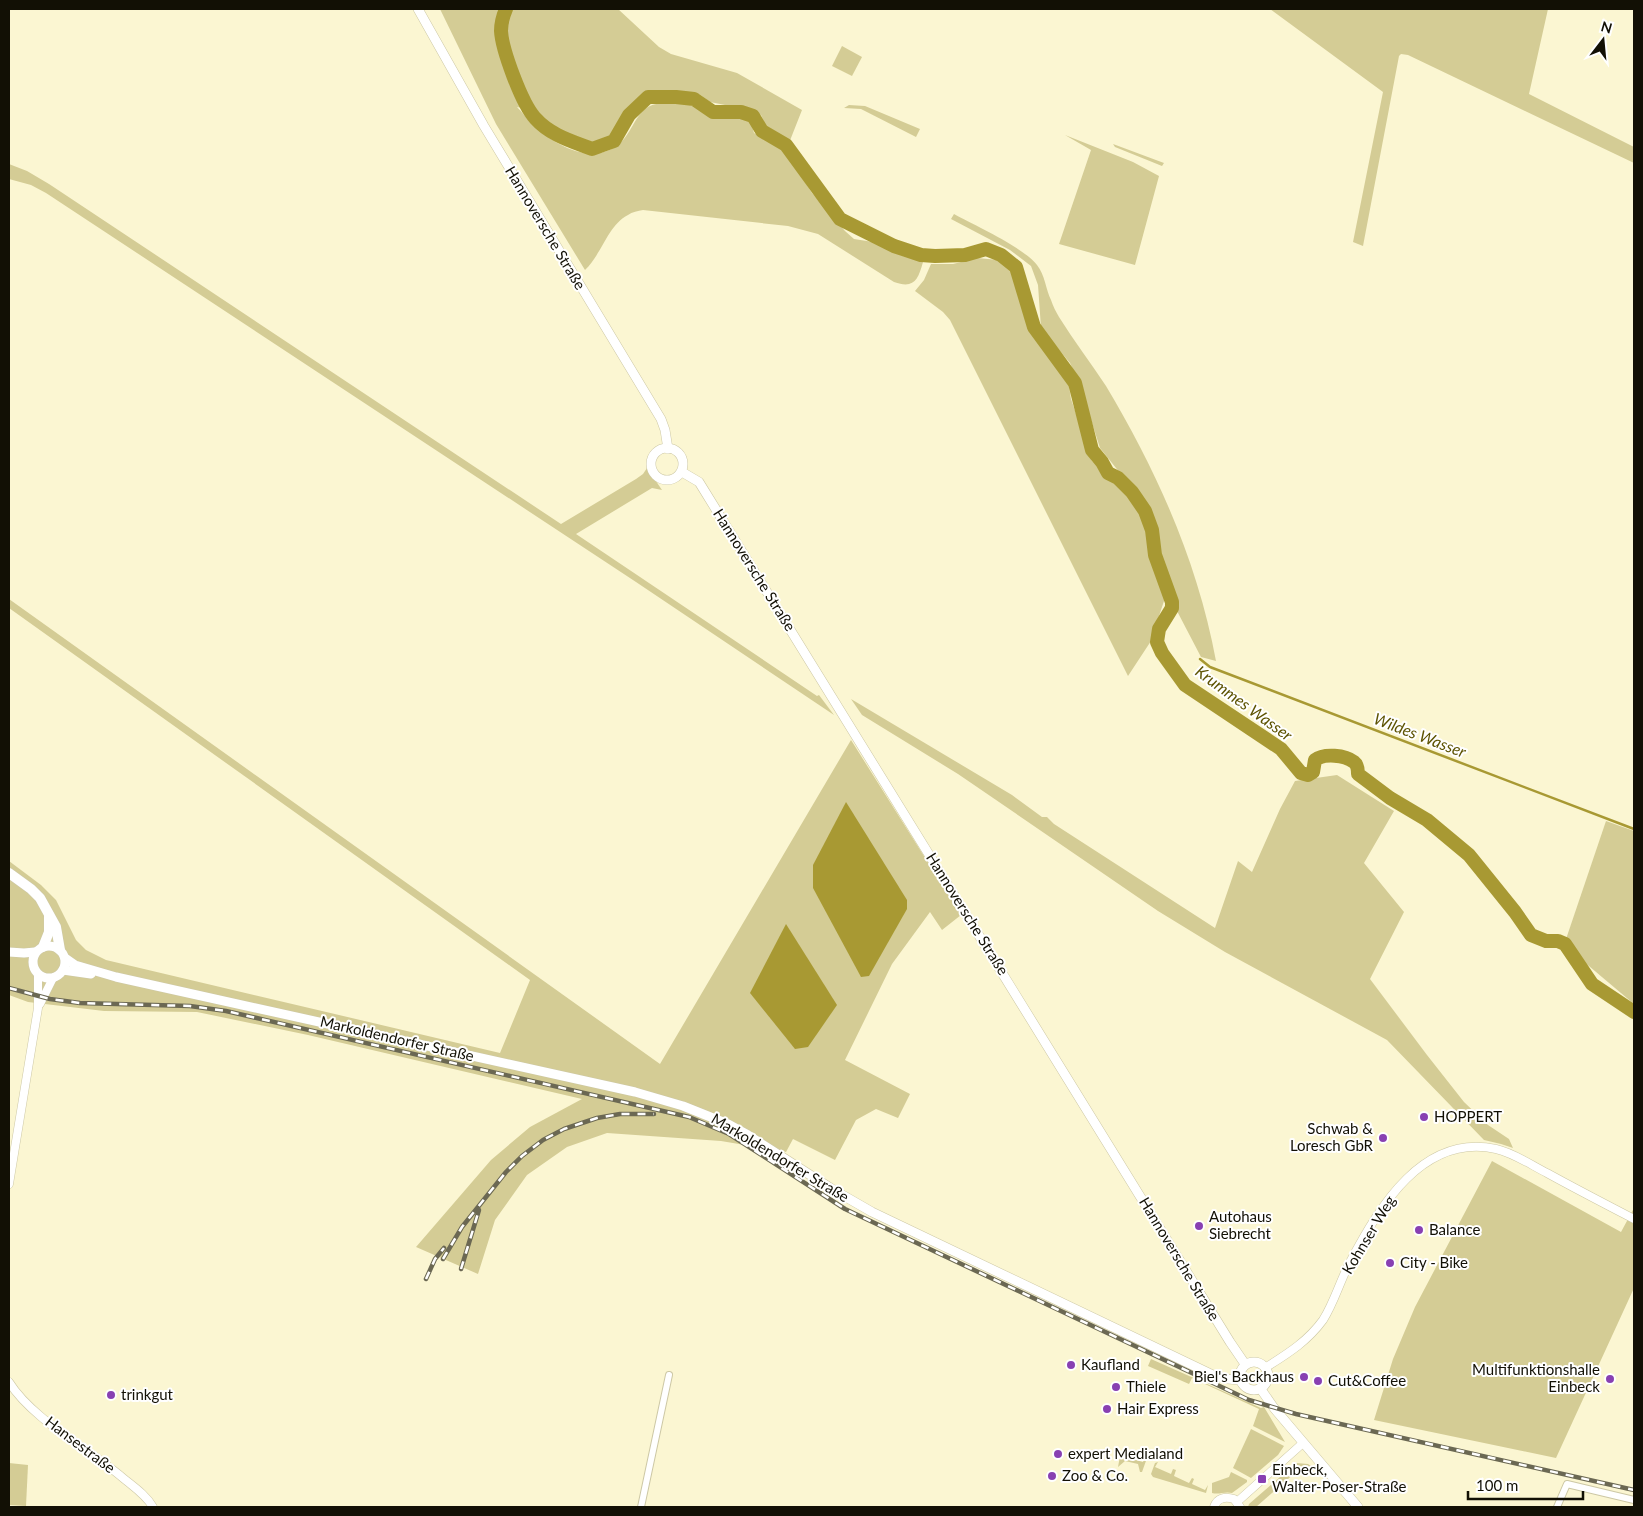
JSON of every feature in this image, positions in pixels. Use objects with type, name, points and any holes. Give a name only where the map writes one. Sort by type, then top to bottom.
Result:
[{"type":"main road","name":"Hannoversche Straße","points":[[418,9],[484,126],[660,419],[665,430],[668,448],[682,458],[682,472],[699,482],[1225,1335],[1245,1364]]},
{"type":"main road","points":[[668,448],[655,454],[651,464],[654,473],[660,479],[668,480],[676,478],[682,472]]},
{"type":"main road","points":[[9,873],[40,898],[56,927],[62,954],[63,970],[54,978],[43,978],[38,975],[32,964],[9,953]]},
{"type":"main road","points":[[32,964],[49,932],[48,914]]},
{"type":"main road","points":[[9,953],[24,953],[55,947],[62,954]]},
{"type":"main road","name":"Markoldendorfer Straße","points":[[62,954],[75,964],[116,976],[635,1092],[705,1113],[748,1135],[832,1189],[872,1212],[1215,1376],[1228,1380],[1240,1380]]},
{"type":"main road","name":"Markoldendorfer Straße","points":[[63,970],[116,976]]},
{"type":"main road","points":[[1260,1363],[1265,1368],[1268,1375],[1267,1380],[1260,1388],[1248,1389],[1243,1385],[1240,1380],[1240,1371],[1245,1364],[1260,1363]]},
{"type":"main road","points":[[1260,1388],[1274,1408],[1358,1507]]},
{"type":"street","points":[[412,9],[424,21]]},
{"type":"street","points":[[9,1184],[38,1008],[38,975]]},
{"type":"street","points":[[38,1008],[54,978]]},
{"type":"street","name":"Kohnser Weg","points":[[1265,1368],[1308,1338],[1324,1319],[1350,1262],[1375,1219],[1392,1195],[1421,1166],[1449,1150],[1484,1147],[1520,1158],[1634,1219]]},
{"type":"street","points":[[641,1507],[669,1375]]},
{"type":"street","name":"Hansestraße","points":[[9,1382],[14,1390],[35,1411],[109,1466],[148,1499],[153,1507]]},
{"type":"street","points":[[1214,1507],[1217,1501],[1225,1498],[1230,1498],[1239,1505],[1303,1443]]},
{"type":"street","points":[[1557,1507],[1568,1484],[1634,1500]]},
{"type":"shaded area","points":[[440,9],[618,9],[659,47],[671,54],[737,73],[802,110],[789,143],[767,128],[761,115],[750,110],[710,102],[699,94],[656,91],[646,94],[626,112],[611,136],[593,144],[562,133],[541,119],[533,110],[517,107],[532,124],[550,139],[572,150],[584,153],[607,151],[618,145],[643,111],[652,105],[683,104],[693,106],[706,114],[735,115],[751,122],[754,133],[783,148],[812,193],[854,239],[873,242],[923,262],[917,278],[911,283],[906,284],[894,282],[818,234],[788,226],[643,210],[630,214],[615,226],[585,270],[496,124]]},
{"type":"shaded area","points":[[1270,9],[1548,9],[1529,94],[1634,147],[1634,163],[1408,55],[1401,54],[1399,56],[1363,246],[1353,242],[1383,92]]},
{"type":"shaded area","points":[[842,46],[862,57],[852,76],[832,66]]},
{"type":"shaded area","points":[[849,105],[865,106],[920,129],[916,137],[861,109],[844,108]]},
{"type":"shaded area","points":[[1065,135],[1133,162],[1159,176],[1135,265],[1059,244],[1091,150]]},
{"type":"shaded area","points":[[1113,144],[1164,163],[1162,166],[1115,147]]},
{"type":"shaded area","points":[[9,164],[27,171],[49,184],[561,524],[636,479],[647,468],[662,490],[652,488],[576,534],[817,696],[819,695],[834,715],[636,582],[46,193],[31,185],[9,179]]},
{"type":"shaded area","points":[[954,214],[1021,251],[1040,269],[1057,313],[1125,418],[1158,485],[1187,553],[1208,625],[1216,661],[1201,657],[1177,611],[1178,606],[1164,573],[1152,522],[1144,503],[1100,448],[1079,382],[1070,363],[1041,328],[1038,285],[1031,266],[1010,250],[951,219]]},
{"type":"shaded area","points":[[977,258],[999,260],[1013,269],[1029,328],[1068,380],[1071,399],[1092,461],[1099,466],[1103,475],[1132,498],[1146,523],[1152,565],[1163,587],[1165,598],[1153,628],[1151,641],[1128,676],[950,320],[943,312],[915,291],[924,280],[931,264],[953,264]]},
{"type":"shaded area","points":[[9,599],[660,1064],[851,740],[961,915],[942,930],[930,912],[892,964],[845,1060],[910,1094],[898,1118],[876,1109],[856,1120],[835,1160],[793,1139],[786,1152],[721,1141],[607,1133],[567,1147],[527,1175],[495,1220],[478,1274],[416,1247],[491,1160],[530,1127],[582,1099],[308,1035],[197,1012],[104,1011],[28,1002],[9,995],[9,861],[41,885],[56,900],[76,940],[86,950],[106,960],[500,1053],[530,980],[9,608]]},
{"type":"shaded area","points":[[851,699],[1012,795],[1042,817],[1047,817],[1054,824],[1215,928],[1238,861],[1252,872],[1280,809],[1295,781],[1337,775],[1394,811],[1364,863],[1404,912],[1370,979],[1464,1102],[1488,1125],[1509,1139],[1513,1148],[1484,1140],[1387,1040],[1225,952],[1158,911],[958,774],[862,715]]},
{"type":"shaded area","points":[[846,802],[907,900],[907,909],[869,976],[861,977],[813,888],[813,865]]},
{"type":"shaded area","points":[[1606,821],[1634,831],[1634,1004],[1564,945]]},
{"type":"shaded area","points":[[786,924],[837,1005],[808,1047],[795,1049],[750,993]]},
{"type":"shaded area","points":[[1492,1161],[1621,1232],[1634,1208],[1634,1288],[1556,1458],[1374,1420],[1393,1359],[1415,1307]]},
{"type":"shaded area","points":[[1151,1359],[1261,1408],[1264,1407],[1285,1442],[1253,1426],[1259,1409],[1192,1378],[1189,1384],[1148,1366]]},
{"type":"shaded area","points":[[1251,1429],[1284,1446],[1278,1455],[1251,1478],[1233,1468]]},
{"type":"shaded area","points":[[1121,1451],[1123,1451],[1122,1456],[1143,1462],[1145,1457],[1147,1458],[1142,1472],[1140,1472],[1138,1464],[1125,1461],[1118,1467]]},
{"type":"shaded area","points":[[1158,1462],[1155,1467],[1171,1474],[1173,1469],[1176,1470],[1174,1476],[1189,1483],[1192,1478],[1194,1479],[1192,1484],[1205,1490],[1208,1485],[1206,1493],[1153,1477],[1151,1474],[1155,1463]]},
{"type":"shaded area","points":[[9,1463],[28,1465],[26,1506],[9,1505]]},
{"type":"shaded area","points":[[1296,1463],[1311,1466],[1308,1469],[1304,1465],[1256,1507],[1248,1507],[1249,1504]]},
{"type":"shaded area","points":[[1231,1472],[1247,1480],[1247,1482],[1232,1493],[1212,1493],[1212,1483],[1229,1477]]},
{"type":"waterway","name":"Krummes Wasser","points":[[506,9],[501,25],[502,40],[524,101],[541,124],[561,137],[592,149],[614,141],[629,115],[648,97],[694,99],[713,112],[741,112],[753,116],[762,131],[786,145],[840,219],[894,246],[921,255],[965,255],[986,249],[1001,255],[1016,267],[1034,327],[1075,383],[1092,450],[1108,473],[1118,478],[1132,492],[1145,511],[1152,530],[1155,555],[1172,602],[1172,608],[1159,629],[1157,642],[1162,653],[1185,685],[1281,749],[1301,773],[1308,775],[1313,772],[1315,760],[1324,756],[1340,756],[1354,762],[1357,766],[1358,774],[1390,798],[1427,820],[1469,855],[1531,935],[1546,941],[1558,941],[1565,944],[1592,984],[1634,1012]]},
{"type":"waterway","name":"Wildes Wasser","points":[[1200,659],[1210,667],[1634,829]]},
{"type":"railway","points":[[9,988],[50,999],[80,1003],[190,1006],[226,1011],[689,1117],[729,1134],[845,1209],[1249,1400],[1296,1414],[1634,1490]]},
{"type":"railway","points":[[443,1259],[462,1227],[506,1172],[522,1156],[543,1140],[564,1129],[597,1118],[620,1114],[654,1114]]},
{"type":"railway","points":[[461,1269],[479,1210]]},
{"type":"railway","points":[[426,1279],[435,1259],[444,1248]]},
{"type":"place","name":"HOPPERT","points":[[1424,1117]]},
{"type":"place","name":"Schwab & Loresch GbR","points":[[1383,1138]]},
{"type":"place","name":"Autohaus Siebrecht","points":[[1199,1226]]},
{"type":"place","name":"Balance","points":[[1419,1230]]},
{"type":"place","name":"City - Bike","points":[[1390,1263]]},
{"type":"place","name":"Kaufland","points":[[1071,1365]]},
{"type":"place","name":"Biel's Backhaus","points":[[1304,1377]]},
{"type":"place","name":"Multifunktionshalle Einbeck","points":[[1610,1379]]},
{"type":"place","name":"Cut&Coffee","points":[[1318,1381]]},
{"type":"place","name":"Thiele","points":[[1116,1387]]},
{"type":"place","name":"trinkgut","points":[[111,1395]]},
{"type":"place","name":"Hair Express","points":[[1107,1409]]},
{"type":"place","name":"expert Medialand","points":[[1058,1454]]},
{"type":"place","name":"Zoo & Co.","points":[[1052,1476]]},
{"type":"place","name":"Einbeck, Walter-Poser-Straße","points":[[1262,1479]]}]
